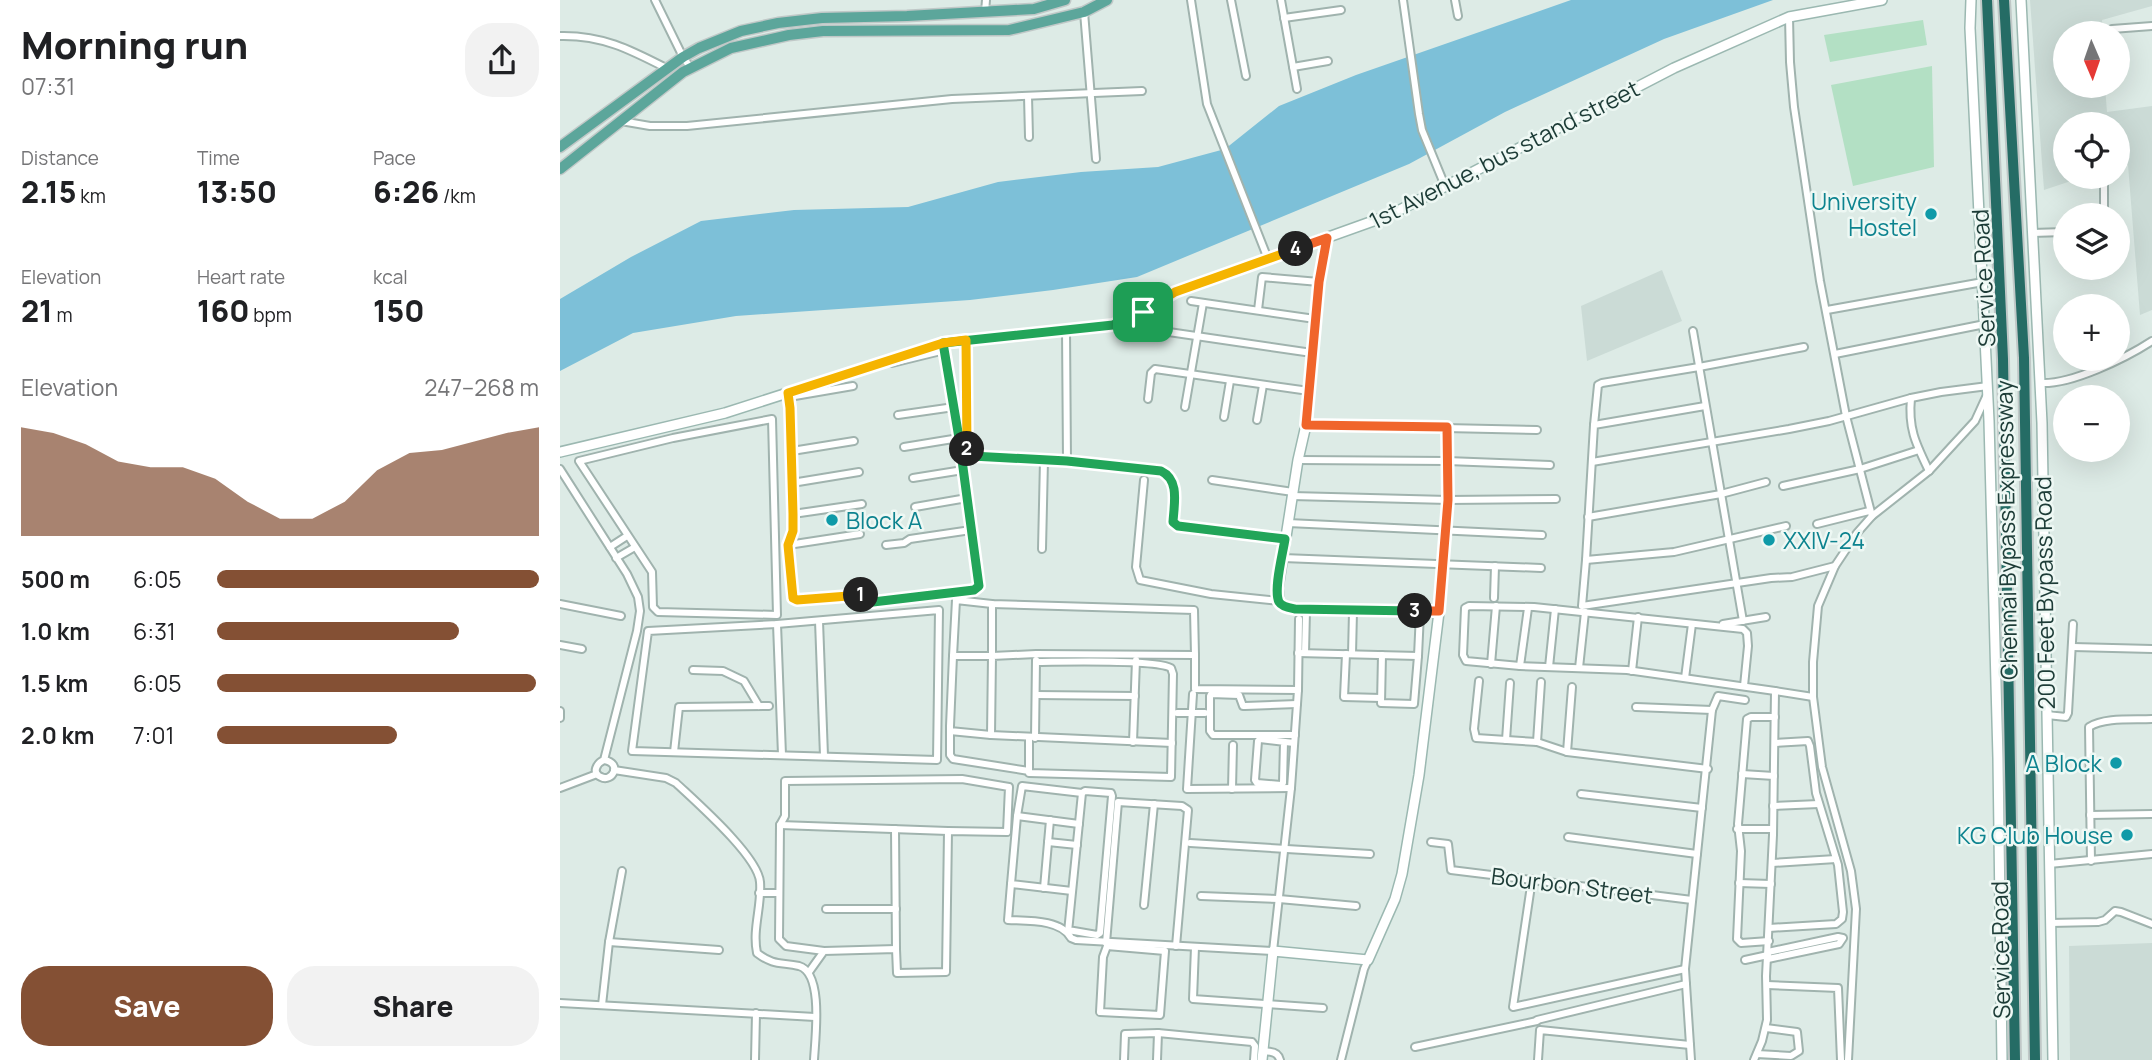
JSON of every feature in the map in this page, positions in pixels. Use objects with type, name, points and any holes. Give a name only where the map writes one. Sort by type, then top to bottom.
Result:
[{"type":"highway","name":"Chennai Bypass Expressway","points":[[1987,0],[2003,359],[2015,1060]]},
{"type":"highway","name":"Chennai Bypass Expressway","points":[[2004,0],[2024,358],[2035,1060]]},
{"type":"main road","points":[[560,147],[683,57],[741,30],[822,18],[1034,9],[1065,0]]},
{"type":"main road","points":[[560,169],[690,67],[731,48],[789,35],[822,31],[1009,30],[1084,12],[1107,0]]},
{"type":"main road","points":[[858,17],[859,31]]},
{"type":"street","points":[[655,0],[690,67]]},
{"type":"street","points":[[985,12],[986,0]]},
{"type":"street","points":[[1191,0],[1207,104],[1268,260]]},
{"type":"street","points":[[1231,0],[1246,76]]},
{"type":"street","points":[[1281,0],[1297,89]]},
{"type":"street","points":[[1404,0],[1419,114],[1445,186]]},
{"type":"street","points":[[1455,0],[1458,16]]},
{"type":"street","name":"1st Avenue, bus stand street","points":[[560,452],[725,413],[966,340],[1113,325],[1143,312],[1175,292],[1390,215],[1674,68],[1789,17],[1882,0]]},
{"type":"street","name":"Service Road","points":[[1971,0],[1988,389],[1998,758],[2002,1060]]},
{"type":"street","name":"200 Feet Bypass Road","points":[[2021,0],[2040,383],[2053,1060]]},
{"type":"street","points":[[1284,19],[1341,10]]},
{"type":"street","points":[[1084,12],[1096,159]]},
{"type":"street","points":[[1789,17],[1794,107],[1820,281],[1846,416],[1871,513]]},
{"type":"street","points":[[2130,28],[2152,26]]},
{"type":"street","points":[[560,36],[575,35],[617,43],[668,69]]},
{"type":"street","points":[[1293,67],[1328,61]]},
{"type":"street","points":[[621,121],[650,126],[687,126],[952,99],[1142,90]]},
{"type":"street","points":[[1028,96],[1029,137]]},
{"type":"street","points":[[2032,233],[2053,232]]},
{"type":"street","points":[[1327,238],[1319,282],[1306,425],[1285,539],[1278,588],[1279,601],[1283,606],[1295,609],[1439,611]]},
{"type":"street","points":[[1258,310],[1262,276],[1319,282]]},
{"type":"street","points":[[1827,310],[1983,282]]},
{"type":"street","points":[[1191,301],[1315,318]]},
{"type":"street","points":[[1185,407],[1203,303]]},
{"type":"street","points":[[1835,354],[1985,324]]},
{"type":"street","points":[[1066,330],[1067,461]]},
{"type":"street","points":[[1155,330],[1312,353]]},
{"type":"street","points":[[1693,331],[1743,621]]},
{"type":"street","points":[[966,340],[966,444],[972,456],[1146,468],[1168,474],[1175,488],[1173,522],[1178,526],[1285,539]]},
{"type":"street","points":[[2040,383],[2081,375],[2134,352],[2152,341]]},
{"type":"street","points":[[853,386],[788,395],[793,531],[788,545],[793,598],[797,600],[861,595],[873,602],[974,590],[979,586],[944,347],[886,365]]},
{"type":"street","points":[[1804,347],[1598,384],[1582,606],[1792,577],[1835,566]]},
{"type":"street","points":[[1148,399],[1151,373],[1155,369],[1309,391]]},
{"type":"street","points":[[1224,417],[1230,381]]},
{"type":"street","points":[[1257,420],[1263,385]]},
{"type":"street","points":[[1592,462],[1789,429],[1941,391],[1988,389],[1975,421],[1929,471],[1871,513],[1835,566],[1818,606],[1813,697],[1822,767],[1855,890],[1848,1060]]},
{"type":"street","points":[[1911,398],[1909,419],[1914,441],[1929,471]]},
{"type":"street","points":[[1594,425],[1705,406]]},
{"type":"street","points":[[898,415],[954,407]]},
{"type":"street","points":[[772,419],[777,615],[658,612],[653,607],[652,572],[627,536],[579,461],[673,438],[772,419]]},
{"type":"street","points":[[1306,425],[1537,429]]},
{"type":"street","points":[[1341,1060],[1364,969],[1395,899],[1402,874],[1419,775],[1444,564],[1448,500],[1447,427]]},
{"type":"street","points":[[904,447],[959,438]]},
{"type":"street","points":[[792,451],[854,441]]},
{"type":"street","points":[[1783,486],[1860,469],[1919,450]]},
{"type":"street","points":[[1042,549],[1044,460]]},
{"type":"street","points":[[1298,460],[1550,465]]},
{"type":"street","points":[[560,469],[627,573],[638,597],[640,611],[637,631],[604,760]]},
{"type":"street","points":[[913,478],[962,470]]},
{"type":"street","points":[[792,483],[859,472]]},
{"type":"street","points":[[1144,480],[1136,567],[1140,580],[1211,594],[1279,601]]},
{"type":"street","points":[[1212,480],[1293,494],[1448,500],[1556,499]]},
{"type":"street","points":[[1588,517],[1721,494],[1766,482]]},
{"type":"street","points":[[915,507],[967,498]]},
{"type":"street","points":[[793,514],[862,504]]},
{"type":"street","points":[[1817,524],[1871,513]]},
{"type":"street","points":[[1288,523],[1542,535]]},
{"type":"street","points":[[1586,560],[1674,551],[1786,526]]},
{"type":"street","points":[[886,545],[971,530]]},
{"type":"street","points":[[788,545],[860,534]]},
{"type":"street","points":[[610,547],[627,536]]},
{"type":"street","points":[[616,558],[635,547]]},
{"type":"street","points":[[1283,558],[1541,568]]},
{"type":"street","points":[[1494,598],[1495,566]]},
{"type":"street","points":[[953,656],[1135,663],[1167,665],[1171,668],[1171,777],[1029,774],[1029,771],[953,759],[950,755],[950,731],[953,656],[956,600],[992,604],[1194,610],[1195,690],[1298,690]]},
{"type":"street","points":[[560,604],[621,617]]},
{"type":"street","points":[[991,735],[992,604]]},
{"type":"street","points":[[1744,686],[1748,646],[1746,631],[1585,612],[1496,606],[1465,608],[1464,659],[1472,663],[1632,671],[1813,697]]},
{"type":"street","points":[[1491,664],[1496,606]]},
{"type":"street","points":[[1520,666],[1528,608]]},
{"type":"street","points":[[939,610],[937,760],[632,751],[648,631],[819,621],[939,610]]},
{"type":"street","points":[[1549,667],[1555,610]]},
{"type":"street","points":[[1262,1056],[1291,788],[1302,653],[1301,622],[1306,611],[1420,613],[1414,704],[1381,703],[1382,655]]},
{"type":"street","points":[[1353,612],[1344,697],[1381,698]]},
{"type":"street","points":[[1579,668],[1585,612]]},
{"type":"street","points":[[1632,671],[1638,617]]},
{"type":"street","points":[[1723,624],[1766,617]]},
{"type":"street","points":[[819,621],[824,756]]},
{"type":"street","points":[[777,624],[782,755]]},
{"type":"street","points":[[1685,678],[1692,624]]},
{"type":"street","points":[[2047,715],[2066,717],[2068,713],[2073,624]]},
{"type":"street","points":[[560,645],[582,649]]},
{"type":"street","points":[[2073,647],[2152,649]]},
{"type":"street","points":[[1302,653],[1418,656]]},
{"type":"street","points":[[1133,742],[1136,655]]},
{"type":"street","points":[[1036,658],[1195,655]]},
{"type":"street","points":[[1029,771],[1037,695],[1036,658]]},
{"type":"street","points":[[693,670],[723,671],[744,681],[759,706]]},
{"type":"street","points":[[1479,681],[1474,736],[1476,738],[1537,741],[1567,752],[1708,769]]},
{"type":"street","points":[[625,682],[641,684]]},
{"type":"street","points":[[1537,741],[1541,682]]},
{"type":"street","points":[[1506,740],[1510,683]]},
{"type":"street","points":[[1567,752],[1572,687]]},
{"type":"street","points":[[1766,1028],[1797,1031],[1799,1051],[1791,1056],[1756,1057],[1766,1028],[1775,691]]},
{"type":"street","points":[[1193,694],[1187,789],[1291,788]]},
{"type":"street","points":[[1037,695],[1135,696]]},
{"type":"street","points":[[1295,739],[1213,735],[1210,731],[1210,696],[1239,695],[1244,706],[1297,704]]},
{"type":"street","points":[[1691,1060],[1685,969],[1713,710],[1718,696],[1745,700]]},
{"type":"street","points":[[674,752],[679,707],[769,706]]},
{"type":"street","points":[[1636,706],[1713,710]]},
{"type":"street","points":[[560,711],[560,718]]},
{"type":"street","points":[[1177,713],[1205,713]]},
{"type":"street","points":[[1769,941],[1741,943],[1737,939],[1741,851],[1737,829],[1747,719],[1775,717]]},
{"type":"street","points":[[2091,861],[2089,727],[2117,720],[2152,719]]},
{"type":"street","points":[[950,731],[1032,738],[1172,743]]},
{"type":"street","points":[[1284,742],[1283,783],[1257,783],[1258,741],[1284,742],[1295,739]]},
{"type":"street","points":[[1769,928],[1840,922],[1843,912],[1836,859],[1816,793],[1808,741],[1775,743]]},
{"type":"street","points":[[1232,789],[1233,745]]},
{"type":"street","points":[[604,760],[613,764],[612,775],[607,778],[601,778],[597,774],[598,763],[604,760]]},
{"type":"street","points":[[614,770],[666,778],[676,783],[723,828],[754,866],[760,883],[755,942],[757,953],[774,962],[800,966],[809,972],[816,991],[814,1060]]},
{"type":"street","points":[[560,788],[597,774]]},
{"type":"street","points":[[1742,775],[1774,775]]},
{"type":"street","points":[[780,825],[1007,832],[1009,787],[962,779],[785,781],[785,816],[780,825],[779,939],[786,946],[824,951],[896,949]]},
{"type":"street","points":[[1022,786],[1083,793],[1111,793],[1112,796],[1100,933],[1097,935],[1068,931],[1043,922],[1008,920],[1022,786]]},
{"type":"street","points":[[1083,793],[1068,931],[1071,938],[1106,943],[1273,951],[1368,960]]},
{"type":"street","points":[[1581,794],[1702,808]]},
{"type":"street","points":[[1106,943],[1118,802],[1182,806],[1188,810],[1176,946]]},
{"type":"street","points":[[1144,905],[1153,804]]},
{"type":"street","points":[[1773,806],[1819,804]]},
{"type":"street","points":[[2090,815],[2152,814]]},
{"type":"street","points":[[1017,816],[1080,824]]},
{"type":"street","points":[[1044,888],[1051,821]]},
{"type":"street","points":[[895,829],[897,973],[946,972],[948,831]]},
{"type":"street","points":[[1737,829],[1773,829]]},
{"type":"street","points":[[1567,837],[1697,854]]},
{"type":"street","points":[[1048,842],[1077,845]]},
{"type":"street","name":"Bourbon Street","points":[[1431,842],[1448,844],[1451,870],[1692,900]]},
{"type":"street","points":[[1190,843],[1370,854]]},
{"type":"street","points":[[2049,864],[2152,855]]},
{"type":"street","points":[[1772,863],[1836,859]]},
{"type":"street","points":[[602,1005],[609,942],[622,871]]},
{"type":"street","points":[[1532,879],[1513,1007],[1685,969]]},
{"type":"street","points":[[1739,883],[1771,884]]},
{"type":"street","points":[[1012,884],[1072,891]]},
{"type":"street","points":[[759,893],[779,893]]},
{"type":"street","points":[[1201,896],[1356,906]]},
{"type":"street","points":[[826,909],[896,909]]},
{"type":"street","points":[[2050,923],[2098,922],[2105,920],[2115,911],[2152,925]]},
{"type":"street","points":[[1745,960],[1838,937],[1855,937]]},
{"type":"street","points":[[609,942],[719,950]]},
{"type":"street","points":[[1107,946],[1165,951],[1160,1015],[1100,1012],[1103,957],[1107,946]]},
{"type":"street","points":[[1195,947],[1193,999],[1323,1007]]},
{"type":"street","points":[[809,972],[824,951]]},
{"type":"street","points":[[1415,1047],[1686,984]]},
{"type":"street","points":[[1767,985],[1838,988],[1841,1060]]},
{"type":"street","points":[[1608,986],[1613,1002]]},
{"type":"street","points":[[1570,995],[1574,1011]]},
{"type":"street","points":[[560,1003],[815,1017]]},
{"type":"street","points":[[755,1060],[756,1013]]},
{"type":"street","points":[[1537,1020],[1540,1030],[1538,1060]]},
{"type":"street","points":[[1540,1030],[1690,1045]]},
{"type":"street","points":[[1157,1060],[1158,1033]]},
{"type":"street","points":[[1124,1060],[1125,1034],[1158,1033],[1252,1042],[1255,1046],[1254,1060]]},
{"type":"street","points":[[1262,1056],[1269,1051],[1275,1053],[1280,1060]]},
{"type":"shaded area","points":[[2030,0],[2152,0],[2152,6],[2102,21],[2053,21],[2053,98],[2106,98],[2107,112],[2053,112],[2053,187],[2044,190]]},
{"type":"shaded area","points":[[2152,106],[2152,310],[2140,315],[2130,189],[2130,112],[2107,112]]},
{"type":"shaded area","points":[[1662,270],[1682,321],[1587,361],[1581,306]]},
{"type":"shaded area","points":[[2152,943],[2152,1060],[2070,1060],[2069,946]]},
{"type":"green space","points":[[1923,20],[1927,45],[1830,62],[1824,35]]},
{"type":"green space","points":[[1932,66],[1934,167],[1853,186],[1831,85]]},
{"type":"water","points":[[1571,0],[1773,0],[1664,39],[1505,112],[1409,164],[1137,277],[970,300],[736,316],[633,333],[560,371],[560,299],[631,257],[701,221],[794,210],[908,207],[998,182],[1081,172],[1158,167],[1225,149],[1279,106],[1356,75]]},
{"type":"place","name":"University Hostel","points":[[1931,214]]},
{"type":"place","name":"Block A","points":[[832,520]]},
{"type":"place","name":"XXIV-24","points":[[1769,540]]},
{"type":"place","name":"A Block","points":[[2116,763]]},
{"type":"place","name":"KG Club House","points":[[2127,835]]},
{"type":"route","points":[[1143,312],[1113,325],[966,340],[943,343],[959,438],[979,586],[977,588],[873,602],[861,595],[797,600],[793,598],[788,545],[793,531],[788,393],[943,343],[966,340],[966,444],[972,456],[1067,461],[1161,471],[1168,474],[1175,488],[1174,524],[1285,539],[1278,588],[1279,601],[1283,606],[1295,609],[1439,611],[1448,500],[1447,427],[1306,425],[1319,282],[1327,238],[1175,292],[1143,312]]}]
